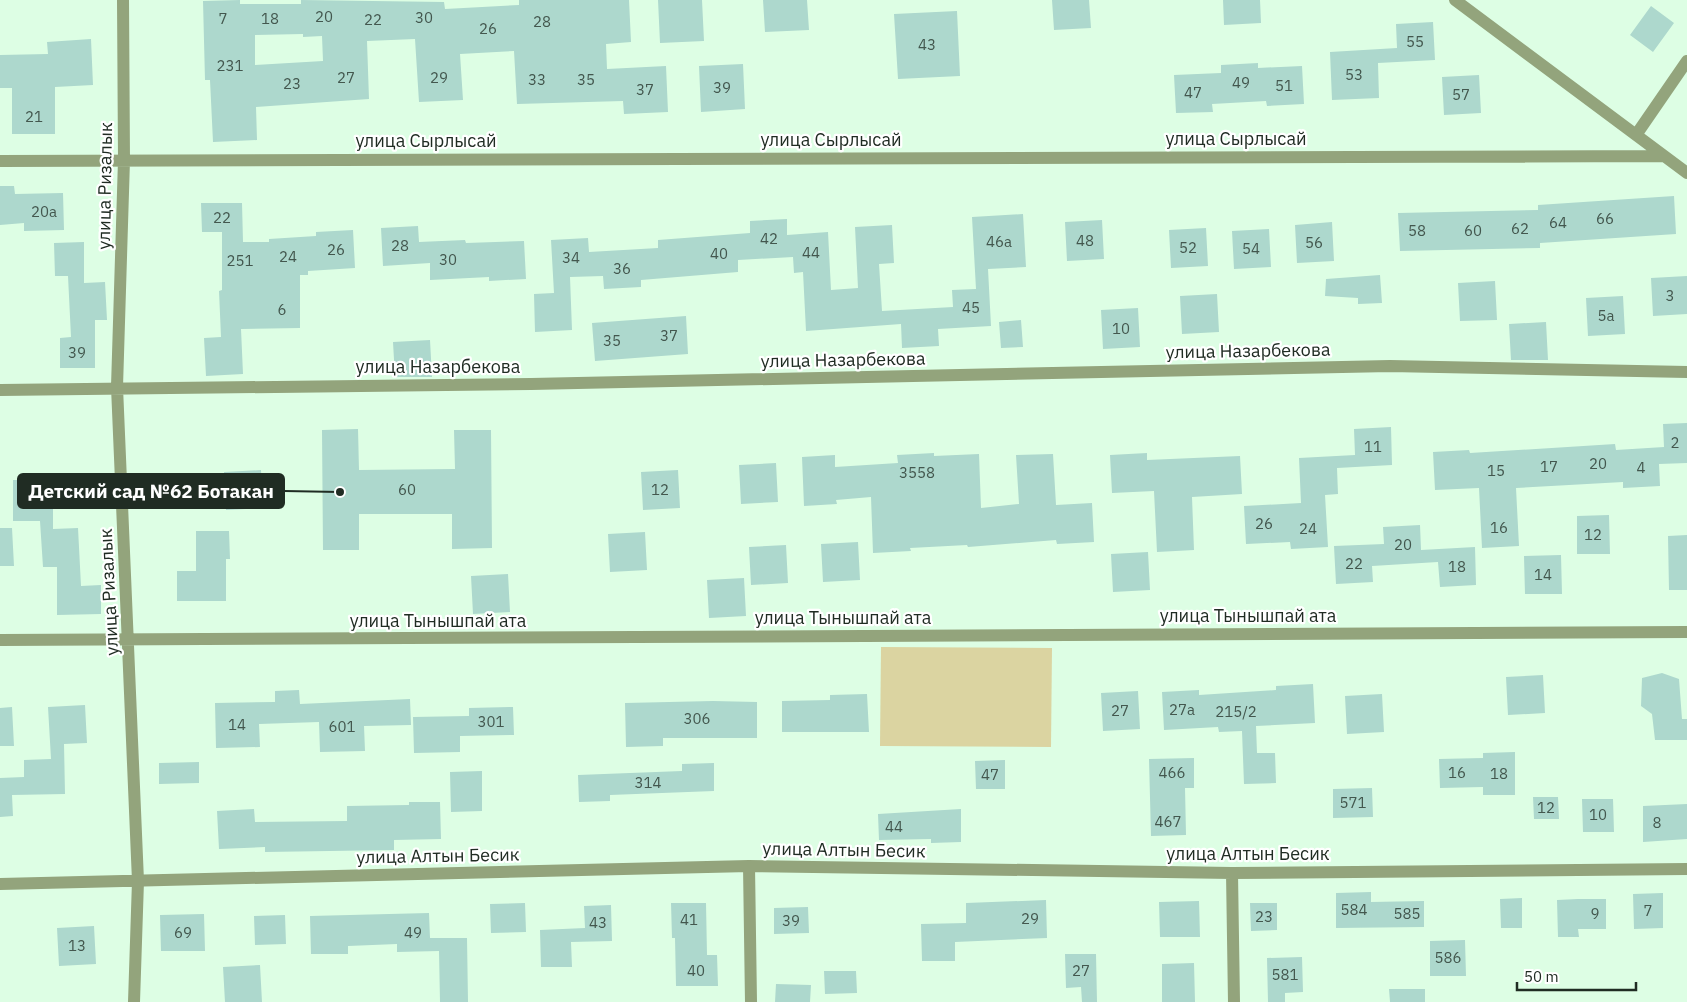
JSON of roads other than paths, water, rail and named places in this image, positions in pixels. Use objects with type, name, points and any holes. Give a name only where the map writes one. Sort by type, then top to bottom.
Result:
[{"type":"street","name":"улица Ризалык","points":[[123,0],[124,160],[117,387],[138,881],[134,1002]]},
{"type":"street","points":[[1455,0],[1687,173]]},
{"type":"street","points":[[1636,135],[1687,61]]},
{"type":"street","name":"улица Сырлысай","points":[[0,160],[1663,156]]},
{"type":"street","name":"улица Назарбекова","points":[[0,390],[117,387],[541,384],[1390,366],[1687,372]]},
{"type":"street","name":"улица Тынышпай ата","points":[[0,640],[129,641],[1687,632]]},
{"type":"street","points":[[750,866],[751,1002]]},
{"type":"street","name":"улица Алтын Бесик","points":[[0,884],[750,866],[1232,872],[1687,869]]},
{"type":"street","points":[[1232,872],[1234,1002]]},
{"type":"place","name":"Детский сад №62 Ботакан","points":[[340,492]]}]
